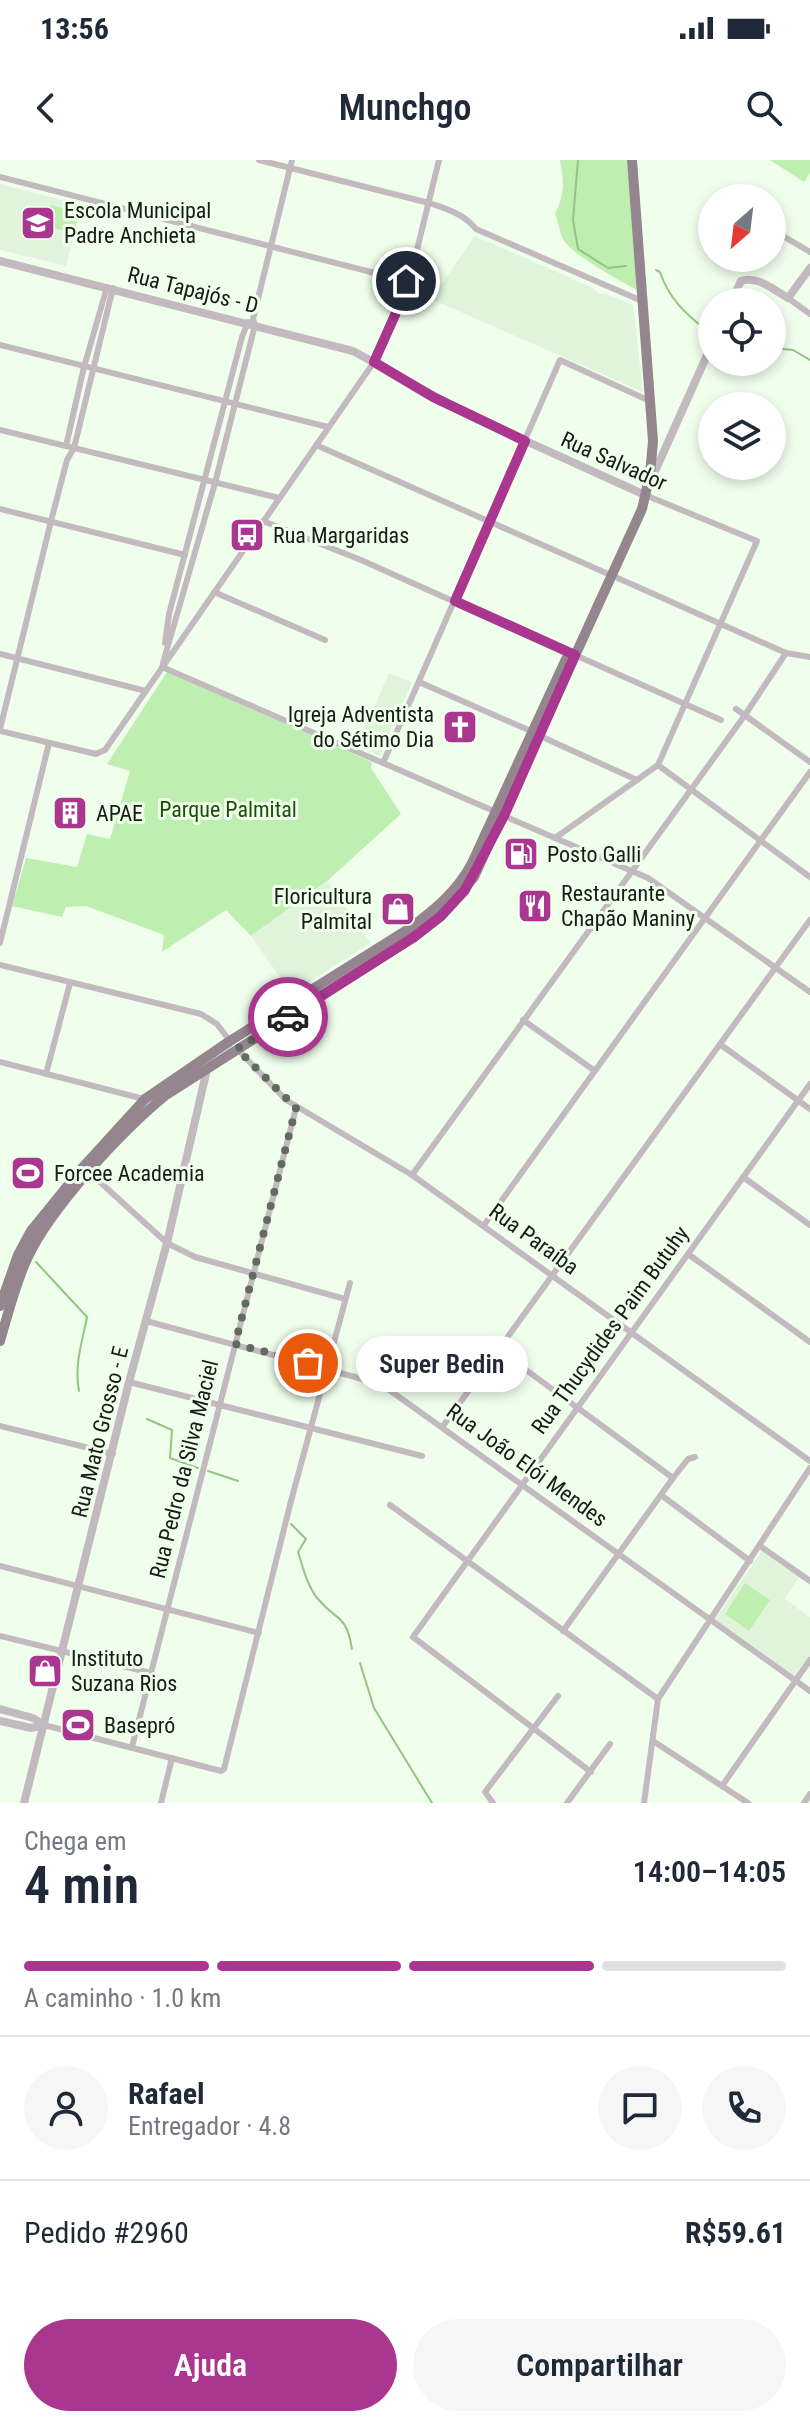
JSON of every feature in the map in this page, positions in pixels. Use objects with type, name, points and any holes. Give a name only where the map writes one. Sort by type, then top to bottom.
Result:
[{"type":"main road","points":[[0,1306],[18,1255],[31,1231],[145,1099],[204,1064],[434,910],[467,873],[500,814],[608,574],[642,509],[653,456],[652,402],[632,160]]},
{"type":"main road","points":[[0,1341],[27,1259],[86,1170],[150,1108],[204,1064]]},
{"type":"street","points":[[259,160],[291,164],[456,212],[476,229],[642,301]]},
{"type":"street","points":[[110,288],[84,367],[67,460],[0,730],[96,754],[105,750],[374,362],[413,266],[439,160]]},
{"type":"street","points":[[162,667],[169,614],[225,402],[251,322],[291,164]]},
{"type":"street","points":[[0,177],[406,281]]},
{"type":"street","points":[[786,238],[810,252]]},
{"type":"street","name":"Rua Tapajós - D","points":[[0,261],[251,322],[353,351],[374,362]]},
{"type":"street","points":[[810,268],[788,298],[810,314]]},
{"type":"street","points":[[738,288],[741,281],[748,278],[771,288]]},
{"type":"street","points":[[70,447],[94,370],[110,288]]},
{"type":"street","points":[[162,667],[215,483],[235,405],[251,322]]},
{"type":"street","points":[[0,345],[328,427]]},
{"type":"street","points":[[383,763],[560,360],[652,402]]},
{"type":"street","name":"Rua Salvador","points":[[374,362],[433,397],[525,441],[757,541],[721,623]]},
{"type":"street","points":[[645,495],[698,376]]},
{"type":"street","points":[[0,430],[279,498]]},
{"type":"street","points":[[316,445],[786,653],[810,657]]},
{"type":"street","points":[[0,509],[185,555]]},
{"type":"street","points":[[263,521],[361,560],[721,720]]},
{"type":"street","points":[[214,592],[325,640]]},
{"type":"street","points":[[555,838],[658,765],[721,623]]},
{"type":"street","points":[[173,628],[186,635]]},
{"type":"street","points":[[412,1175],[745,715],[786,653]]},
{"type":"street","points":[[0,654],[146,691]]},
{"type":"street","points":[[162,667],[648,878],[810,992]]},
{"type":"street","points":[[419,682],[637,780]]},
{"type":"street","points":[[736,709],[810,762]]},
{"type":"street","points":[[0,943],[49,743]]},
{"type":"street","points":[[658,765],[810,877]]},
{"type":"street","points":[[484,1225],[810,772]]},
{"type":"street","points":[[443,1426],[810,920]]},
{"type":"street","name":"Rua Paraíba","points":[[0,965],[201,1014],[217,1024],[233,1045],[296,1108],[412,1175],[810,1461]]},
{"type":"street","points":[[46,1074],[70,983]]},
{"type":"street","points":[[523,1020],[595,1071]]},
{"type":"street","points":[[721,1045],[810,1109]]},
{"type":"street","points":[[0,1062],[145,1099]]},
{"type":"street","name":"Rua Mato Grosso - E","points":[[24,1803],[129,1382],[167,1243],[204,1064]]},
{"type":"street","name":"Rua Thucydides Paim Butuhy","points":[[533,1728],[413,1637],[810,1084]]},
{"type":"street","name":"Rua Pedro da Silva Maciel","points":[[132,1747],[296,1108]]},
{"type":"street","points":[[86,1170],[167,1243],[195,1257],[345,1299]]},
{"type":"street","points":[[743,1177],[810,1225]]},
{"type":"street","points":[[688,1254],[810,1342]]},
{"type":"street","points":[[0,1709],[33,1718],[44,1725],[221,1771],[224,1769],[350,1283]]},
{"type":"street","name":"Rua João Elói Mendes","points":[[146,1321],[381,1384],[810,1691]]},
{"type":"street","points":[[499,1350],[673,1478]]},
{"type":"street","points":[[129,1382],[422,1456]]},
{"type":"street","points":[[0,1426],[113,1454]]},
{"type":"street","points":[[563,1631],[673,1478],[688,1459],[695,1457]]},
{"type":"street","points":[[644,1803],[658,1699],[810,1468]]},
{"type":"street","points":[[661,1495],[750,1561]]},
{"type":"street","points":[[390,1505],[658,1699]]},
{"type":"street","points":[[760,1546],[810,1581]]},
{"type":"street","points":[[0,1566],[259,1633]]},
{"type":"street","points":[[0,1636],[151,1673]]},
{"type":"street","points":[[722,1786],[810,1660]]},
{"type":"street","points":[[491,1801],[485,1792],[558,1696]]},
{"type":"street","points":[[0,1721],[31,1728],[44,1725]]},
{"type":"street","points":[[533,1728],[591,1772]]},
{"type":"street","points":[[653,1741],[744,1802]]},
{"type":"street","points":[[567,1803],[610,1744]]},
{"type":"street","points":[[161,1803],[172,1758]]},
{"type":"street","points":[[804,1803],[810,1794]]},
{"type":"shaded area","name":"Escola Municipal Padre Anchieta","points":[[0,184],[81,205],[66,266],[0,250]]},
{"type":"shaded area","points":[[475,236],[589,286],[600,294],[633,305],[643,392],[431,299]]},
{"type":"shaded area","points":[[389,673],[412,682],[380,756],[357,746]]},
{"type":"shaded area","points":[[327,881],[371,943],[291,993],[251,936]]},
{"type":"shaded area","points":[[762,1551],[799,1577],[785,1599],[810,1617],[810,1657],[796,1677],[714,1620]]},
{"type":"green space","points":[[560,160],[630,160],[637,290],[585,259],[563,239],[555,214],[563,187]]},
{"type":"green space","points":[[770,160],[810,160],[810,173],[804,182]]},
{"type":"green space","points":[[50,205],[79,212],[74,233],[45,226]]},
{"type":"green space","name":"Parque Palmital","points":[[167,672],[372,762],[371,768],[401,814],[327,881],[251,936],[226,910],[162,952],[164,935],[86,906],[66,907],[62,917],[12,906],[26,858],[77,867],[87,834],[110,839],[130,771],[107,764]]},
{"type":"green space","points":[[745,1583],[770,1600],[749,1631],[725,1614]]},
{"type":"waterway","points":[[578,160],[573,220],[578,249],[608,268],[626,266]]},
{"type":"waterway","points":[[656,270],[679,305],[698,323]]},
{"type":"waterway","points":[[786,349],[810,360]]},
{"type":"waterway","points":[[36,1262],[87,1317],[78,1363],[79,1391]]},
{"type":"waterway","points":[[147,1419],[172,1430],[170,1458],[198,1468]]},
{"type":"waterway","points":[[208,1471],[238,1481]]},
{"type":"waterway","points":[[291,1524],[306,1539],[298,1552],[311,1588],[318,1599],[344,1623],[352,1649]]},
{"type":"waterway","points":[[360,1663],[374,1708],[432,1803]]},
{"type":"way so far","points":[[288,1017],[237,1049],[296,1108],[235,1344],[308,1363]]},
{"type":"place","name":"Escola Municipal Padre Anchieta","points":[[38,223]]},
{"type":"place","name":"Rua Margaridas","points":[[247,535]]},
{"type":"place","name":"Igreja Adventista do Sétimo Dia","points":[[460,727]]},
{"type":"place","name":"APAE","points":[[70,813]]},
{"type":"place","name":"Posto Galli","points":[[521,854]]},
{"type":"place","name":"Restaurante Chapão Maniny","points":[[535,906]]},
{"type":"place","name":"Floricultura Palmital","points":[[398,909]]},
{"type":"place","name":"Forcee Academia","points":[[28,1173]]},
{"type":"place","name":"Super Bedin","points":[[308,1363]]},
{"type":"place","name":"Instituto Suzana Rios","points":[[45,1671]]},
{"type":"place","name":"Basepró","points":[[78,1725]]},
{"type":"route","points":[[288,1017],[414,937],[441,916],[465,890],[504,816],[575,655],[455,601],[525,441],[433,397],[374,362],[406,281]]}]
